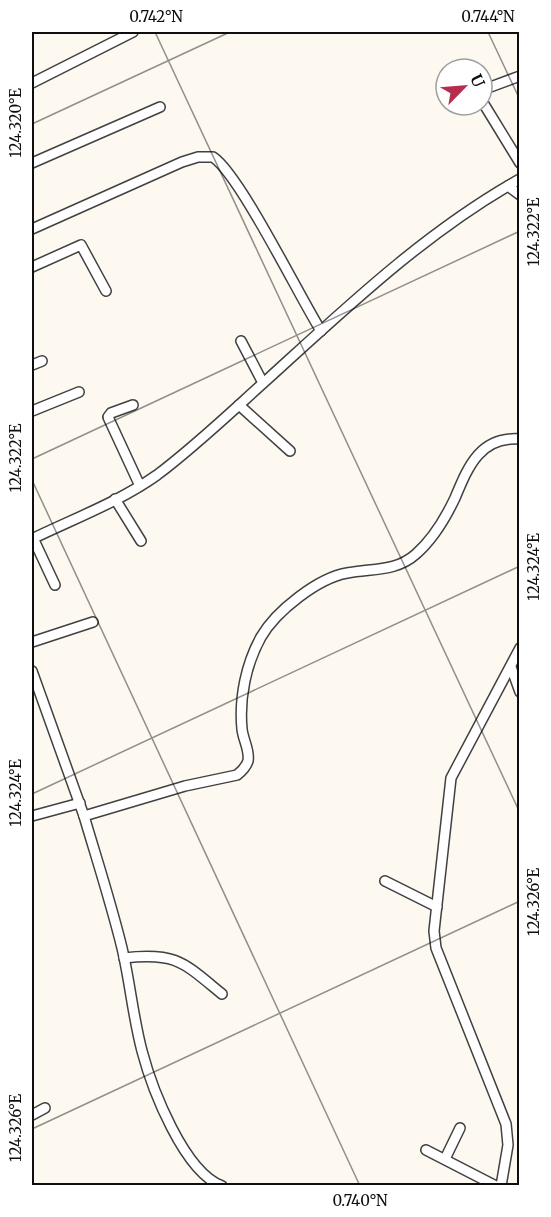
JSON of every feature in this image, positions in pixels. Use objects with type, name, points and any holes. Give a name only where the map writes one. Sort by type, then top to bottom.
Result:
[{"type":"street","points":[[32,83],[133,32]]},
{"type":"street","points":[[494,86],[519,76]]},
{"type":"street","points":[[32,163],[160,107]]},
{"type":"street","points":[[492,117],[519,163]]},
{"type":"street","points":[[32,229],[182,162],[198,157],[213,157],[224,168],[245,200],[321,331]]},
{"type":"street","points":[[55,585],[32,539],[140,486],[192,447],[406,258],[519,179]]},
{"type":"street","points":[[508,186],[519,195]]},
{"type":"street","points":[[32,267],[81,245],[106,291]]},
{"type":"street","points":[[241,341],[263,383]]},
{"type":"street","points":[[32,365],[42,361]]},
{"type":"street","points":[[32,411],[79,392]]},
{"type":"street","points":[[133,405],[111,413],[108,417],[140,486]]},
{"type":"street","points":[[239,405],[290,451]]},
{"type":"street","points":[[84,816],[185,786],[237,775],[242,771],[248,754],[243,733],[242,696],[260,639],[273,621],[325,579],[355,571],[393,568],[411,558],[447,515],[475,457],[496,441],[519,439]]},
{"type":"street","points":[[115,499],[141,541]]},
{"type":"street","points":[[32,642],[93,622]]},
{"type":"street","points":[[501,1185],[508,1145],[506,1124],[436,948],[434,931],[451,778],[519,648]]},
{"type":"street","points":[[511,667],[519,692]]},
{"type":"street","points":[[32,670],[35,691],[84,816],[124,958],[142,1050],[159,1097],[191,1160],[206,1177],[222,1185]]},
{"type":"street","points":[[32,816],[80,803]]},
{"type":"street","points":[[384,881],[437,907]]},
{"type":"street","points":[[124,958],[155,954],[166,956],[201,977],[222,994]]},
{"type":"street","points":[[32,1115],[45,1108]]},
{"type":"street","points":[[445,1160],[460,1128]]},
{"type":"street","points":[[426,1150],[495,1185]]}]
